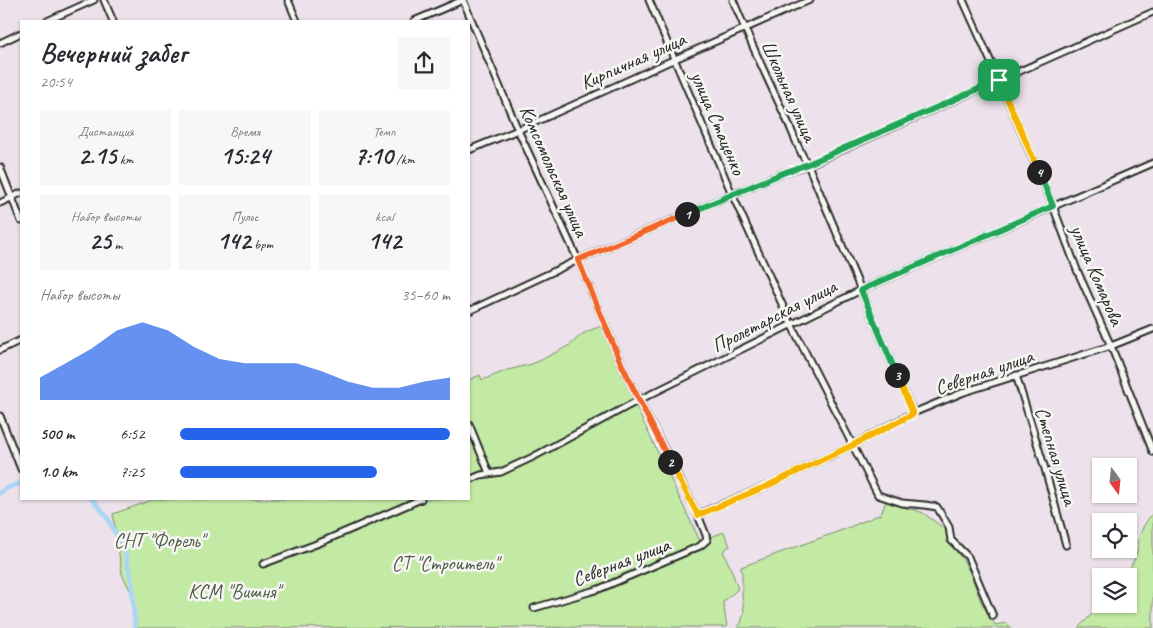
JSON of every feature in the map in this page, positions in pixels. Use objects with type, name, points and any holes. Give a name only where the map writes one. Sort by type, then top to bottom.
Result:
[{"type":"street","points":[[49,20],[94,0]]},
{"type":"street","points":[[104,0],[113,20]]},
{"type":"street","points":[[288,0],[297,20]]},
{"type":"street","points":[[416,20],[463,0]]},
{"type":"street","name":"Комсомольская улица","points":[[463,0],[518,130],[578,260],[621,363],[698,515]]},
{"type":"street","name":"улица Стаценко","points":[[649,0],[732,194],[791,324],[878,495],[902,503],[925,504],[937,507],[949,527],[952,540],[968,557],[993,616]]},
{"type":"street","name":"Школьная улица","points":[[733,0],[802,156],[808,164],[913,414]]},
{"type":"street","name":"Кирпичная улица","points":[[470,150],[810,0]]},
{"type":"street","name":"улица Комарова","points":[[963,0],[1053,206],[1077,270],[1111,346],[1153,452]]},
{"type":"street","points":[[470,311],[578,260],[732,194],[808,164],[1153,12]]},
{"type":"street","points":[[0,43],[20,33]]},
{"type":"street","name":"Пролетарская улица","points":[[470,480],[489,473],[501,472],[533,458],[639,400],[861,290],[1153,163]]},
{"type":"street","points":[[0,167],[20,218]]},
{"type":"street","points":[[0,203],[20,194]]},
{"type":"street","name":"Северная улица","points":[[534,608],[599,589],[700,546],[707,540],[698,515],[767,486],[913,414],[964,392],[1111,346],[1153,329]]},
{"type":"street","points":[[0,350],[20,340]]},
{"type":"street","name":"Степная улица","points":[[1016,375],[1066,545]]},
{"type":"street","points":[[0,416],[20,466]]},
{"type":"street","points":[[470,426],[489,473]]},
{"type":"street","points":[[263,564],[319,543],[419,500]]},
{"type":"green space","points":[[609,323],[639,396],[633,400],[700,541],[724,532],[730,546],[723,551],[738,589],[723,602],[727,627],[134,628],[131,592],[122,574],[113,514],[152,500],[470,500],[470,380],[480,375],[482,380],[508,370],[532,364],[570,345],[588,331]]},
{"type":"green space","points":[[886,501],[923,513],[945,529],[950,543],[965,563],[981,602],[995,625],[1007,623],[1011,628],[737,628],[741,623],[744,613],[741,567],[881,514]]},
{"type":"green space","points":[[1153,513],[1153,628],[1078,628],[1093,613],[1137,613],[1137,568],[1130,568],[1135,558],[1137,558],[1139,538],[1146,522]]},
{"type":"waterway","points":[[0,493],[20,483]]},
{"type":"waterway","points":[[93,500],[107,517],[125,551],[132,584],[135,628]]},
{"type":"route","points":[[999,80],[1053,206],[861,290],[913,414],[767,486],[698,515],[621,363],[578,260],[808,164],[999,80]]},
{"type":"park label","name":"СНТ \"Форель\"","points":[[159,540]]},
{"type":"park label","name":"СТ \"Строитель\"","points":[[445,563]]},
{"type":"park label","name":"КСМ \"Вишня\"","points":[[234,591]]}]
